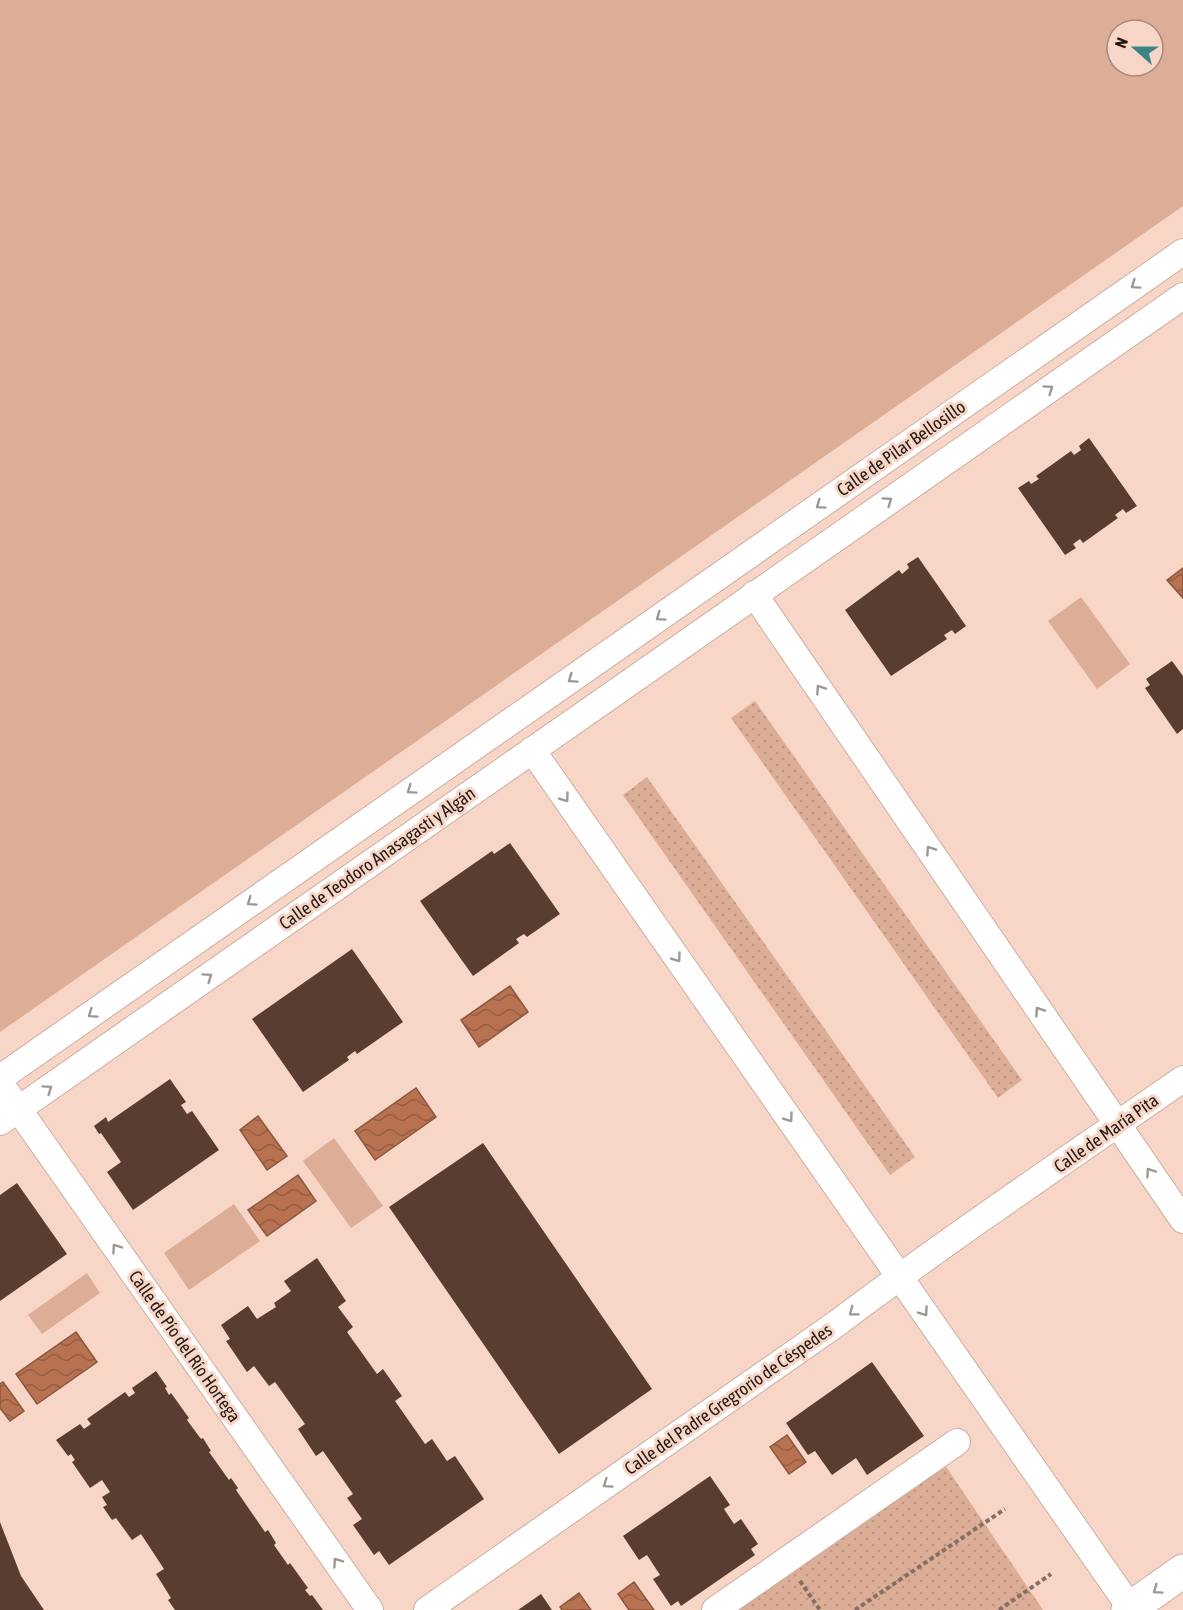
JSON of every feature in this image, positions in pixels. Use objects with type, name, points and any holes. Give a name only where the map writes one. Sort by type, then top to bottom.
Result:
[{"type":"main road","points":[[1130,1609],[1183,1571]]},
{"type":"street","name":"Calle de Pilar Bellosillo","points":[[619,645],[1183,252]]},
{"type":"street","name":"Calle de Pilar Bellosillo","points":[[754,594],[1183,296]]},
{"type":"street","name":"Calle de Teodoro Anasagasti y Algán","points":[[9,1116],[621,690],[754,594]]},
{"type":"street","points":[[754,594],[1183,1220]]},
{"type":"street","name":"Calle de Teodoro Anasagasti y Algán","points":[[0,1078],[619,645]]},
{"type":"street","points":[[532,750],[1130,1609]]},
{"type":"street","name":"Calle de María Pita","points":[[1028,1186],[1183,1080]]},
{"type":"street","name":"Calle de Pío del Río Hortega","points":[[0,1083],[9,1116],[370,1610]]},
{"type":"street","name":"Calle del Padre Gregrorio de Céspedes","points":[[427,1610],[836,1324],[1028,1186]]},
{"type":"street","points":[[715,1610],[957,1442]]},
{"type":"path","points":[[855,1610],[1005,1509]]},
{"type":"path","points":[[785,1561],[820,1610]]},
{"type":"path","points":[[999,1610],[1051,1574]]},
{"type":"shaded area","points":[[0,0],[1183,0],[1183,206],[0,1032]]},
{"type":"shaded area","points":[[1081,597],[1130,664],[1097,689],[1048,621]]},
{"type":"shaded area","points":[[755,701],[1022,1080],[998,1098],[731,718]]},
{"type":"shaded area","points":[[647,777],[915,1157],[890,1175],[623,795]]},
{"type":"shaded area","points":[[334,1138],[383,1206],[351,1228],[303,1161]]},
{"type":"shaded area","points":[[234,1204],[260,1241],[189,1290],[164,1253]]},
{"type":"shaded area","points":[[87,1273],[100,1293],[42,1334],[28,1315]]},
{"type":"shaded area","points":[[934,1449],[1043,1610],[702,1610]]},
{"type":"water","points":[[1183,568],[1183,598],[1167,580]]},
{"type":"water","points":[[510,986],[528,1012],[479,1047],[461,1020]]},
{"type":"water","points":[[416,1088],[436,1117],[375,1160],[355,1131]]},
{"type":"water","points":[[258,1116],[287,1156],[267,1170],[240,1130]]},
{"type":"water","points":[[298,1175],[316,1201],[267,1236],[248,1210]]},
{"type":"water","points":[[76,1332],[97,1362],[37,1404],[16,1374]]},
{"type":"water","points":[[3,1382],[24,1411],[10,1421],[0,1408],[0,1384]]},
{"type":"water","points":[[787,1435],[806,1462],[789,1474],[770,1447]]},
{"type":"water","points":[[634,1582],[654,1610],[629,1610],[618,1594]]},
{"type":"water","points":[[579,1593],[591,1610],[562,1610],[560,1607]]},
{"type":"building","points":[[1089,438],[1137,506],[1126,513],[1123,509],[1115,515],[1118,518],[1083,543],[1080,539],[1073,544],[1076,548],[1065,555],[1018,488],[1029,481],[1031,484],[1039,479],[1036,476],[1071,451],[1074,455],[1081,450],[1079,446]]},
{"type":"building","points":[[918,557],[966,626],[955,634],[952,630],[944,635],[947,639],[891,676],[845,610],[899,570],[902,574],[909,568],[907,564]]},
{"type":"building","points":[[1172,661],[1183,676],[1183,729],[1177,734],[1145,688],[1150,685],[1146,679]]},
{"type":"building","points":[[510,843],[560,914],[527,937],[524,934],[516,939],[519,943],[473,976],[420,901],[492,851],[494,854]]},
{"type":"building","points":[[352,949],[403,1022],[357,1054],[355,1051],[347,1057],[349,1060],[303,1092],[252,1019]]},
{"type":"building","points":[[170,1079],[186,1102],[181,1105],[187,1114],[192,1111],[219,1150],[133,1210],[107,1172],[121,1162],[94,1126],[106,1117],[108,1122]]},
{"type":"building","points":[[483,1143],[652,1389],[559,1454],[389,1207]]},
{"type":"building","points":[[17,1183],[67,1254],[0,1301],[0,1195]]},
{"type":"building","points":[[317,1258],[346,1301],[338,1307],[353,1327],[347,1332],[377,1374],[383,1369],[402,1396],[395,1401],[425,1444],[432,1439],[447,1461],[455,1456],[484,1499],[389,1565],[379,1551],[374,1555],[353,1525],[362,1519],[347,1498],[353,1494],[323,1451],[316,1456],[298,1429],[305,1424],[275,1382],[269,1386],[254,1366],[247,1372],[226,1341],[230,1339],[221,1325],[248,1306],[257,1319],[276,1307],[274,1303],[291,1291],[284,1281]]},
{"type":"building","points":[[872,1362],[924,1436],[867,1475],[856,1458],[832,1475],[815,1451],[808,1455],[786,1423]]},
{"type":"building","points":[[156,1371],[167,1387],[165,1388],[169,1395],[171,1393],[189,1418],[187,1420],[201,1439],[203,1438],[211,1451],[209,1452],[229,1480],[231,1478],[238,1488],[236,1490],[265,1532],[268,1530],[276,1543],[274,1545],[288,1565],[290,1563],[308,1588],[305,1590],[310,1596],[312,1595],[323,1610],[175,1610],[168,1600],[171,1598],[156,1574],[164,1569],[141,1534],[132,1540],[116,1518],[112,1520],[103,1507],[107,1505],[102,1497],[110,1492],[102,1480],[90,1488],[72,1462],[75,1460],[71,1454],[68,1456],[56,1440],[80,1424],[84,1429],[91,1424],[87,1419],[125,1392],[129,1397],[135,1393],[132,1388]]},
{"type":"building","points":[[710,1476],[730,1505],[724,1509],[734,1524],[741,1519],[758,1544],[751,1549],[755,1555],[681,1606],[678,1601],[671,1606],[653,1579],[660,1575],[647,1555],[639,1560],[623,1536]]},
{"type":"building","points":[[0,1522],[21,1576],[44,1610],[0,1610]]},
{"type":"building","points":[[541,1594],[552,1610],[518,1610]]}]
